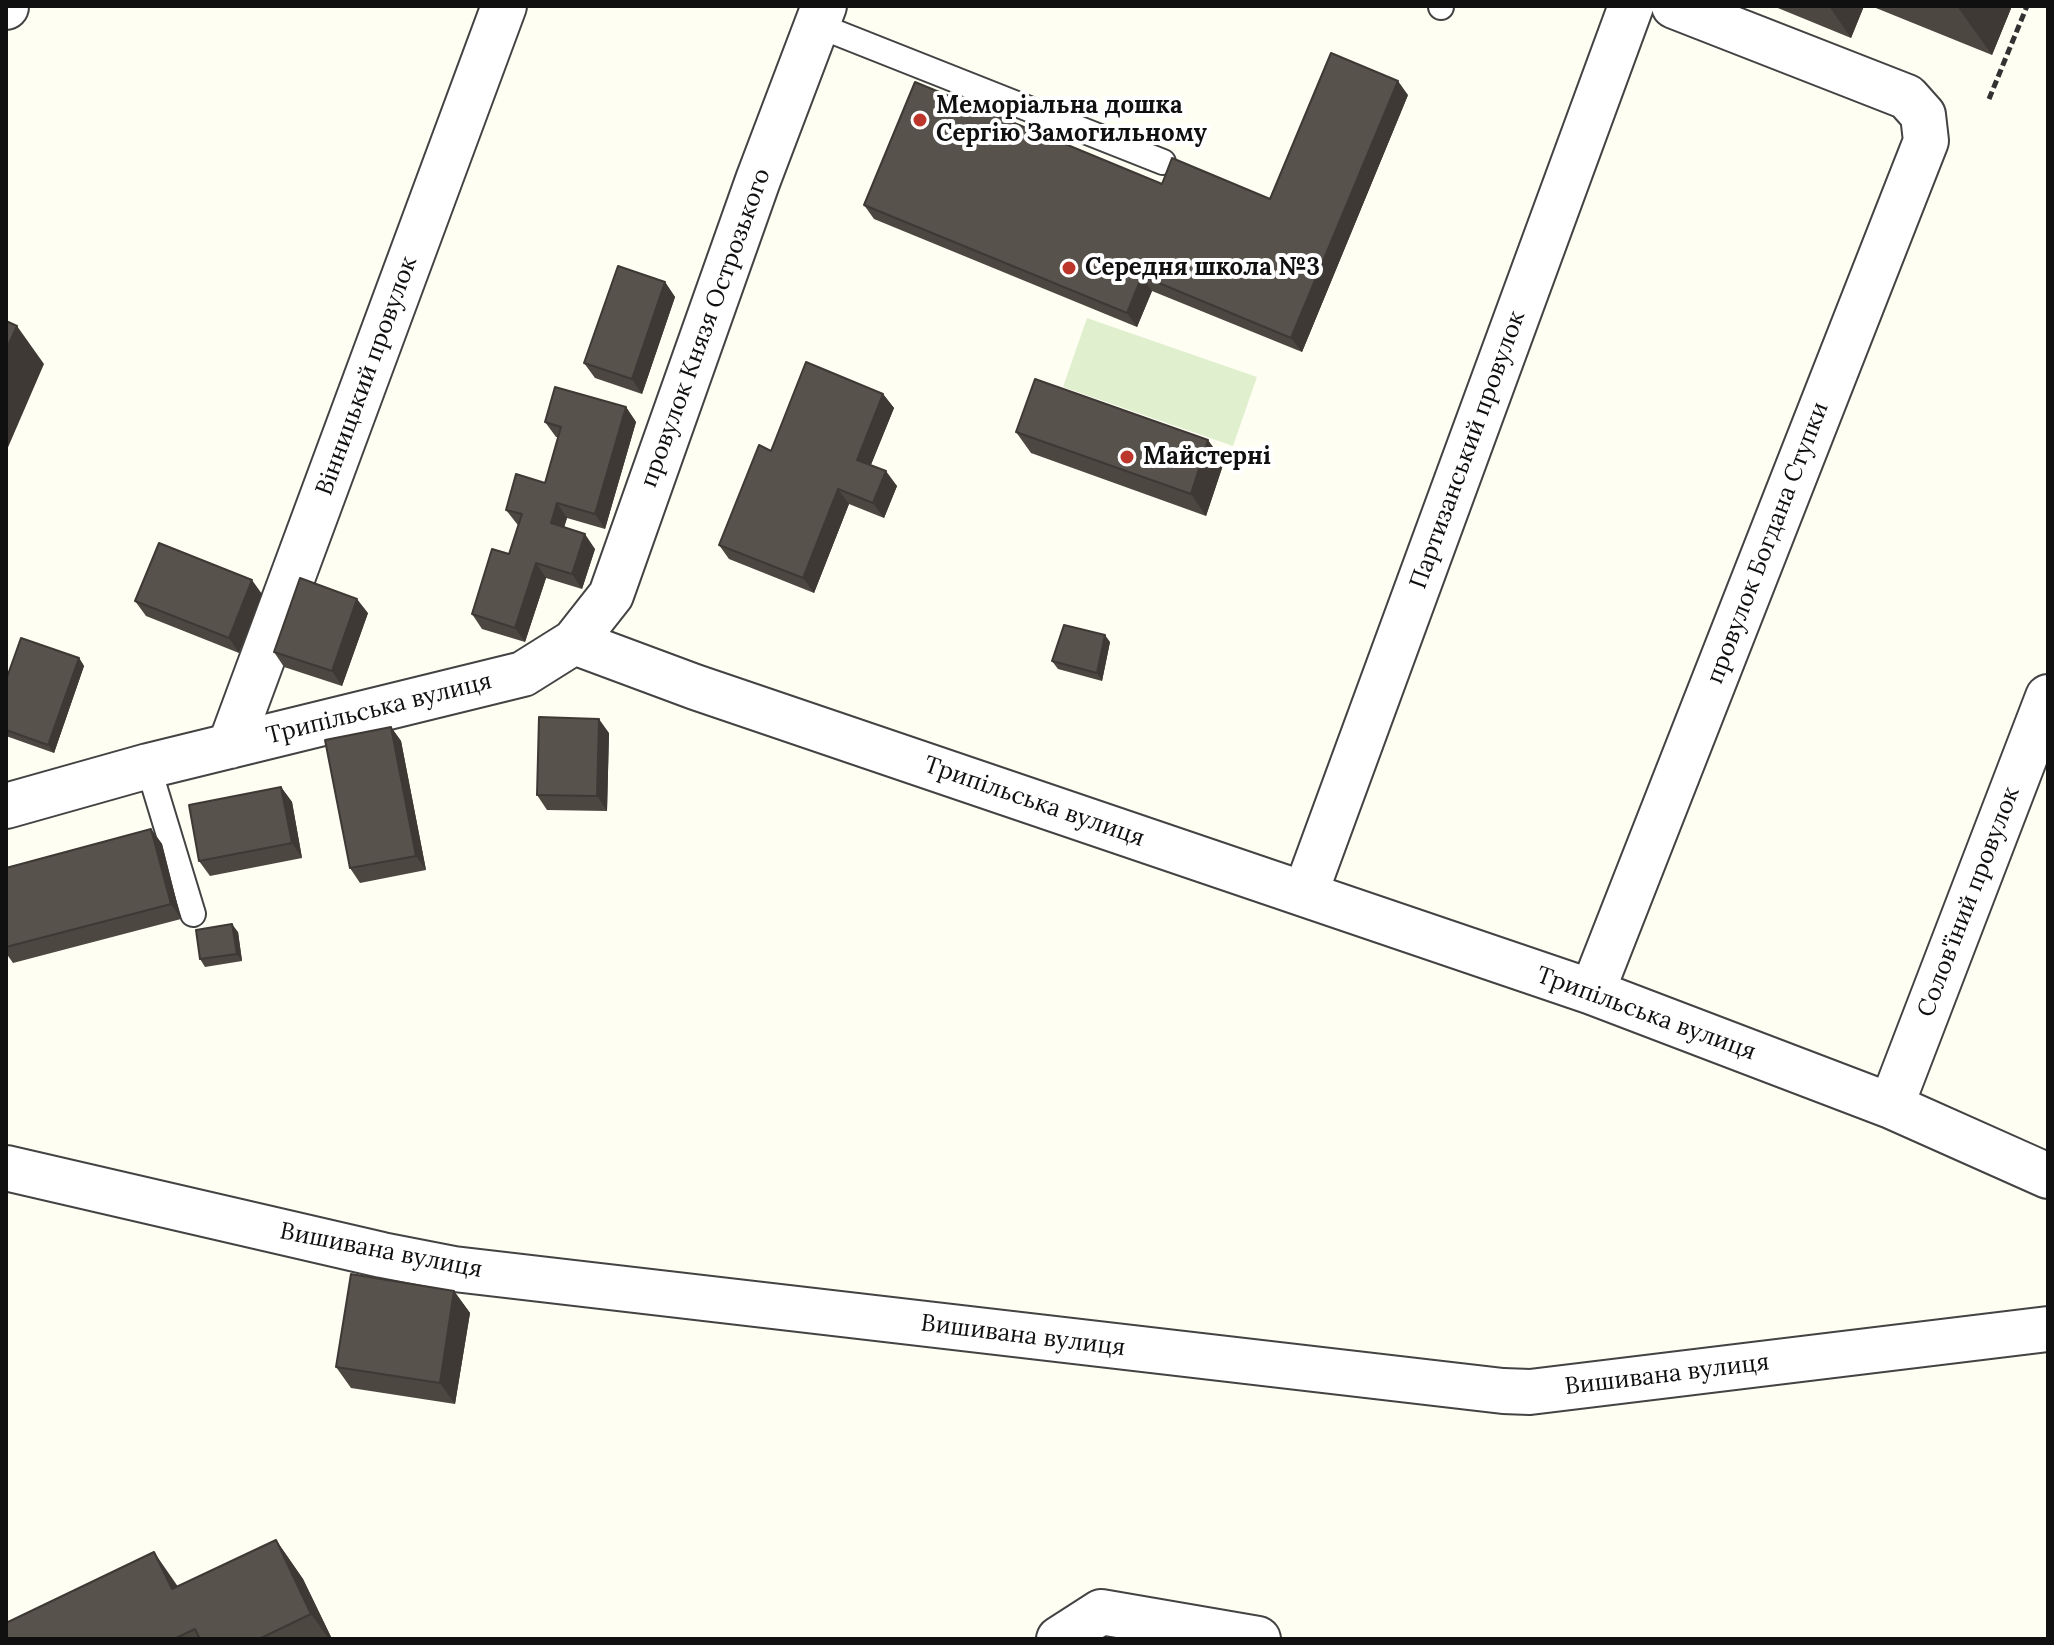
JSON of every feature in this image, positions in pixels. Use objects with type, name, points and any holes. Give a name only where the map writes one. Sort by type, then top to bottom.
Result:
[{"type":"street","name":"Вінницький провулок","points":[[230,746],[504,6]]},
{"type":"street","name":"Партизанський провулок","points":[[1305,894],[1631,6]]},
{"type":"street","name":"провулок Богдана Ступки","points":[[1592,992],[1926,141],[1923,115],[1907,97],[1674,6]]},
{"type":"street","name":"провулок Князя Острозького","points":[[574,642],[611,595],[758,180],[821,16]]},
{"type":"street","name":"Трипільська вулиця","points":[[6,806],[148,766],[523,674],[574,642],[710,693],[1592,992],[1891,1106],[2048,1176]]},
{"type":"street","name":"Солов'їний провулок","points":[[1891,1106],[2048,697]]},
{"type":"street","name":"Вишивана вулиця","points":[[6,1168],[367,1252],[454,1269],[1503,1391],[1530,1392],[2048,1329]]},
{"type":"street","points":[[1059,1639],[1101,1612],[1258,1639]]},
{"type":"lane","points":[[821,16],[1163,162]]},
{"type":"lane","points":[[148,766],[193,914]]},
{"type":"path","points":[[1989,99],[2027,6]]},
{"type":"green space","points":[[1087,318],[1257,377],[1233,446],[1063,387]]},
{"type":"building","points":[[1331,53],[1398,81],[1291,338],[1142,276],[1127,313],[864,205],[915,82],[1162,184],[1172,158],[1270,199]]},
{"type":"building","points":[[618,266],[665,282],[632,379],[584,363]]},
{"type":"building","points":[[6,321],[17,326],[6,350]]},
{"type":"building","points":[[806,362],[883,394],[857,460],[886,471],[873,503],[838,489],[803,578],[719,545],[759,445],[771,451]]},
{"type":"building","name":"Майстерні","points":[[1035,379],[1208,440],[1191,494],[1016,432]]},
{"type":"building","points":[[555,387],[626,407],[595,514],[557,503],[551,523],[585,534],[572,574],[536,563],[515,628],[472,614],[492,549],[509,554],[522,514],[506,510],[516,474],[545,483],[561,427],[545,422]]},
{"type":"building","points":[[159,543],[252,580],[229,638],[135,601]]},
{"type":"building","points":[[300,578],[357,599],[332,671],[274,652]]},
{"type":"building","points":[[1064,625],[1105,635],[1097,673],[1052,661]]},
{"type":"building","points":[[21,638],[79,658],[48,745],[6,730],[6,680]]},
{"type":"building","points":[[539,717],[599,719],[597,796],[537,795]]},
{"type":"building","points":[[391,727],[416,856],[350,868],[325,740]]},
{"type":"building","points":[[281,787],[292,843],[199,861],[189,805]]},
{"type":"building","points":[[151,829],[171,904],[6,947],[6,868]]},
{"type":"building","points":[[232,924],[237,954],[200,959],[196,930]]},
{"type":"building","points":[[351,1274],[454,1291],[440,1383],[336,1367]]},
{"type":"building","points":[[276,1540],[311,1614],[259,1639],[200,1639],[195,1629],[174,1639],[6,1639],[6,1623],[154,1552],[172,1589]]},
{"type":"place","name":"Меморіальна дошка Сергію Замогильному","points":[[920,120]]},
{"type":"place","name":"Середня школа №3","points":[[1069,268]]},
{"type":"place","name":"Майстерні","points":[[1127,457]]}]
